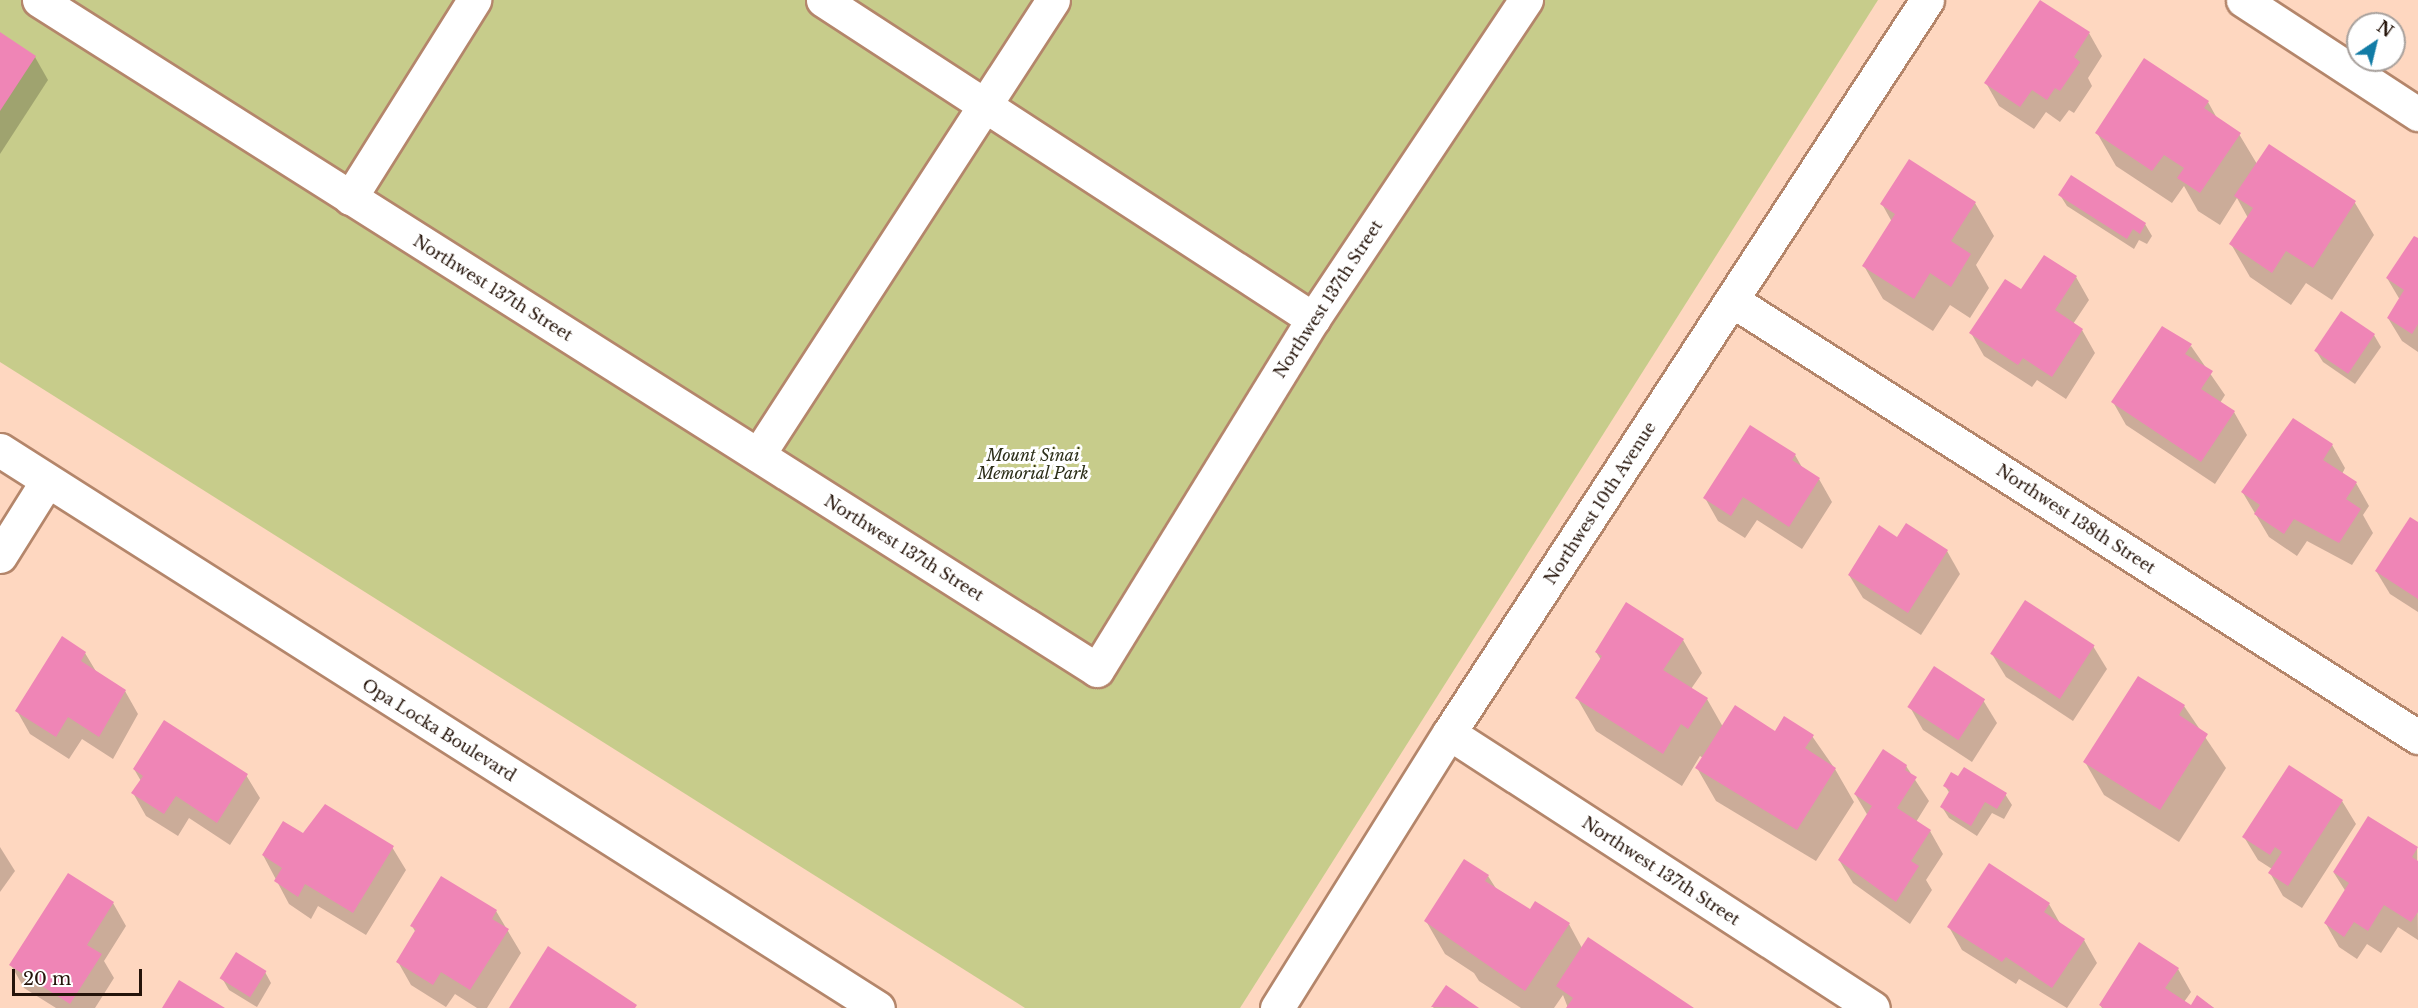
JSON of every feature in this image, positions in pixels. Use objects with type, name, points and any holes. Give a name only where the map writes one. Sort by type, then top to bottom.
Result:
[{"type":"street","name":"Northwest 137th Street","points":[[39,0],[1096,670],[1313,319],[1526,0]]},
{"type":"street","points":[[350,198],[474,0]]},
{"type":"street","points":[[823,0],[1313,319]]},
{"type":"street","points":[[758,455],[1053,0]]},
{"type":"street","name":"Northwest 10th Avenue","points":[[1276,1008],[1449,733],[1733,301],[1926,0]]},
{"type":"street","points":[[2243,0],[2418,114]]},
{"type":"street","name":"Northwest 138th Street","points":[[1733,301],[2418,738]]},
{"type":"street","name":"Opa Locka Boulevard","points":[[0,450],[878,1008]]},
{"type":"street","points":[[0,556],[47,481]]},
{"type":"street","name":"Northwest 137th Street","points":[[1449,733],[1873,1008]]},
{"type":"green space","name":"Mount Sinai Memorial Park","points":[[0,0],[1878,0],[1240,1008],[1025,1008],[0,362]]},
{"type":"building","points":[[2040,0],[2090,32],[2074,57],[2080,62],[2060,91],[2055,88],[2047,100],[2032,90],[2020,107],[1984,83]]},
{"type":"building","points":[[0,32],[36,56],[0,111]]},
{"type":"building","points":[[2144,58],[2209,101],[2204,108],[2241,133],[2200,193],[2177,178],[2184,168],[2164,155],[2152,171],[2095,133]]},
{"type":"building","points":[[2269,144],[2356,201],[2313,268],[2286,251],[2272,273],[2229,244],[2253,208],[2234,196]]},
{"type":"building","points":[[1909,159],[1976,202],[1951,241],[1971,254],[1951,287],[1930,273],[1914,299],[1862,266],[1895,214],[1880,204]]},
{"type":"building","points":[[2071,175],[2146,223],[2140,234],[2133,229],[2127,239],[2058,195]]},
{"type":"building","points":[[2414,236],[2418,238],[2418,324],[2412,334],[2387,318],[2404,290],[2386,278]]},
{"type":"building","points":[[2044,255],[2077,276],[2055,310],[2083,329],[2052,377],[2023,358],[2018,365],[1969,333],[2005,279],[2021,289]]},
{"type":"building","points":[[2341,311],[2375,334],[2348,374],[2314,351]]},
{"type":"building","points":[[2162,326],[2192,344],[2185,354],[2213,371],[2201,389],[2235,411],[2201,462],[2111,402]]},
{"type":"building","points":[[2293,418],[2333,444],[2323,460],[2357,482],[2346,499],[2361,509],[2339,543],[2294,519],[2284,534],[2254,514],[2260,505],[2241,492]]},
{"type":"building","points":[[1750,425],[1796,454],[1792,460],[1820,478],[1789,527],[1743,497],[1731,516],[1703,498]]},
{"type":"building","points":[[2410,517],[2418,522],[2418,599],[2375,571]]},
{"type":"building","points":[[1906,523],[1948,550],[1908,613],[1848,575],[1879,525],[1897,537]]},
{"type":"building","points":[[2025,600],[2095,645],[2060,699],[1990,654]]},
{"type":"building","points":[[1626,602],[1684,639],[1663,670],[1708,698],[1688,729],[1681,724],[1663,754],[1575,698],[1602,656],[1595,652]]},
{"type":"building","points":[[62,636],[86,652],[81,661],[126,690],[99,737],[68,717],[56,737],[15,711]]},
{"type":"building","points":[[1934,666],[1985,699],[1958,740],[1907,707]]},
{"type":"building","points":[[2138,676],[2185,705],[2179,715],[2208,734],[2160,810],[2083,762]]},
{"type":"building","points":[[1735,705],[1775,731],[1784,716],[1814,735],[1805,748],[1836,768],[1797,830],[1695,768]]},
{"type":"building","points":[[164,720],[248,774],[217,823],[176,796],[164,814],[131,793],[143,776],[133,769]]},
{"type":"building","points":[[1883,749],[1907,765],[1905,770],[1917,777],[1897,808],[1931,830],[1911,861],[1919,866],[1896,902],[1838,860],[1872,806],[1854,794]]},
{"type":"building","points":[[2289,765],[2343,800],[2288,886],[2268,873],[2282,852],[2275,847],[2270,855],[2242,837]]},
{"type":"building","points":[[1964,767],[2007,793],[1997,809],[1985,802],[1971,826],[1940,807],[1950,790],[1943,786],[1951,772],[1958,776]]},
{"type":"building","points":[[325,804],[394,846],[353,913],[305,884],[298,897],[274,881],[282,868],[262,855],[283,821],[303,833]]},
{"type":"building","points":[[2368,816],[2418,847],[2412,857],[2418,861],[2418,912],[2411,922],[2384,905],[2368,931],[2354,922],[2344,937],[2324,923],[2349,883],[2333,872]]},
{"type":"building","points":[[1464,859],[1489,875],[1485,881],[1530,909],[1535,901],[1570,923],[1525,991],[1424,921]]},
{"type":"building","points":[[1989,863],[2050,903],[2044,912],[2085,939],[2052,988],[2006,957],[2002,962],[1947,927]]},
{"type":"building","points":[[68,873],[114,902],[87,945],[102,954],[70,1004],[9,965]]},
{"type":"building","points":[[441,876],[497,910],[492,919],[509,929],[470,990],[441,972],[433,985],[396,962],[416,929],[410,926]]},
{"type":"building","points":[[1588,937],[1694,1008],[1566,1008],[1573,998],[1556,986]]},
{"type":"building","points":[[2139,942],[2179,968],[2165,988],[2191,1005],[2197,995],[2214,1008],[2104,1008],[2099,1005]]},
{"type":"building","points":[[548,946],[637,1005],[635,1008],[509,1008]]},
{"type":"building","points":[[236,952],[267,971],[250,997],[220,978]]},
{"type":"building","points":[[179,980],[225,1008],[162,1008]]},
{"type":"building","points":[[1446,985],[1479,1008],[1431,1007]]}]
